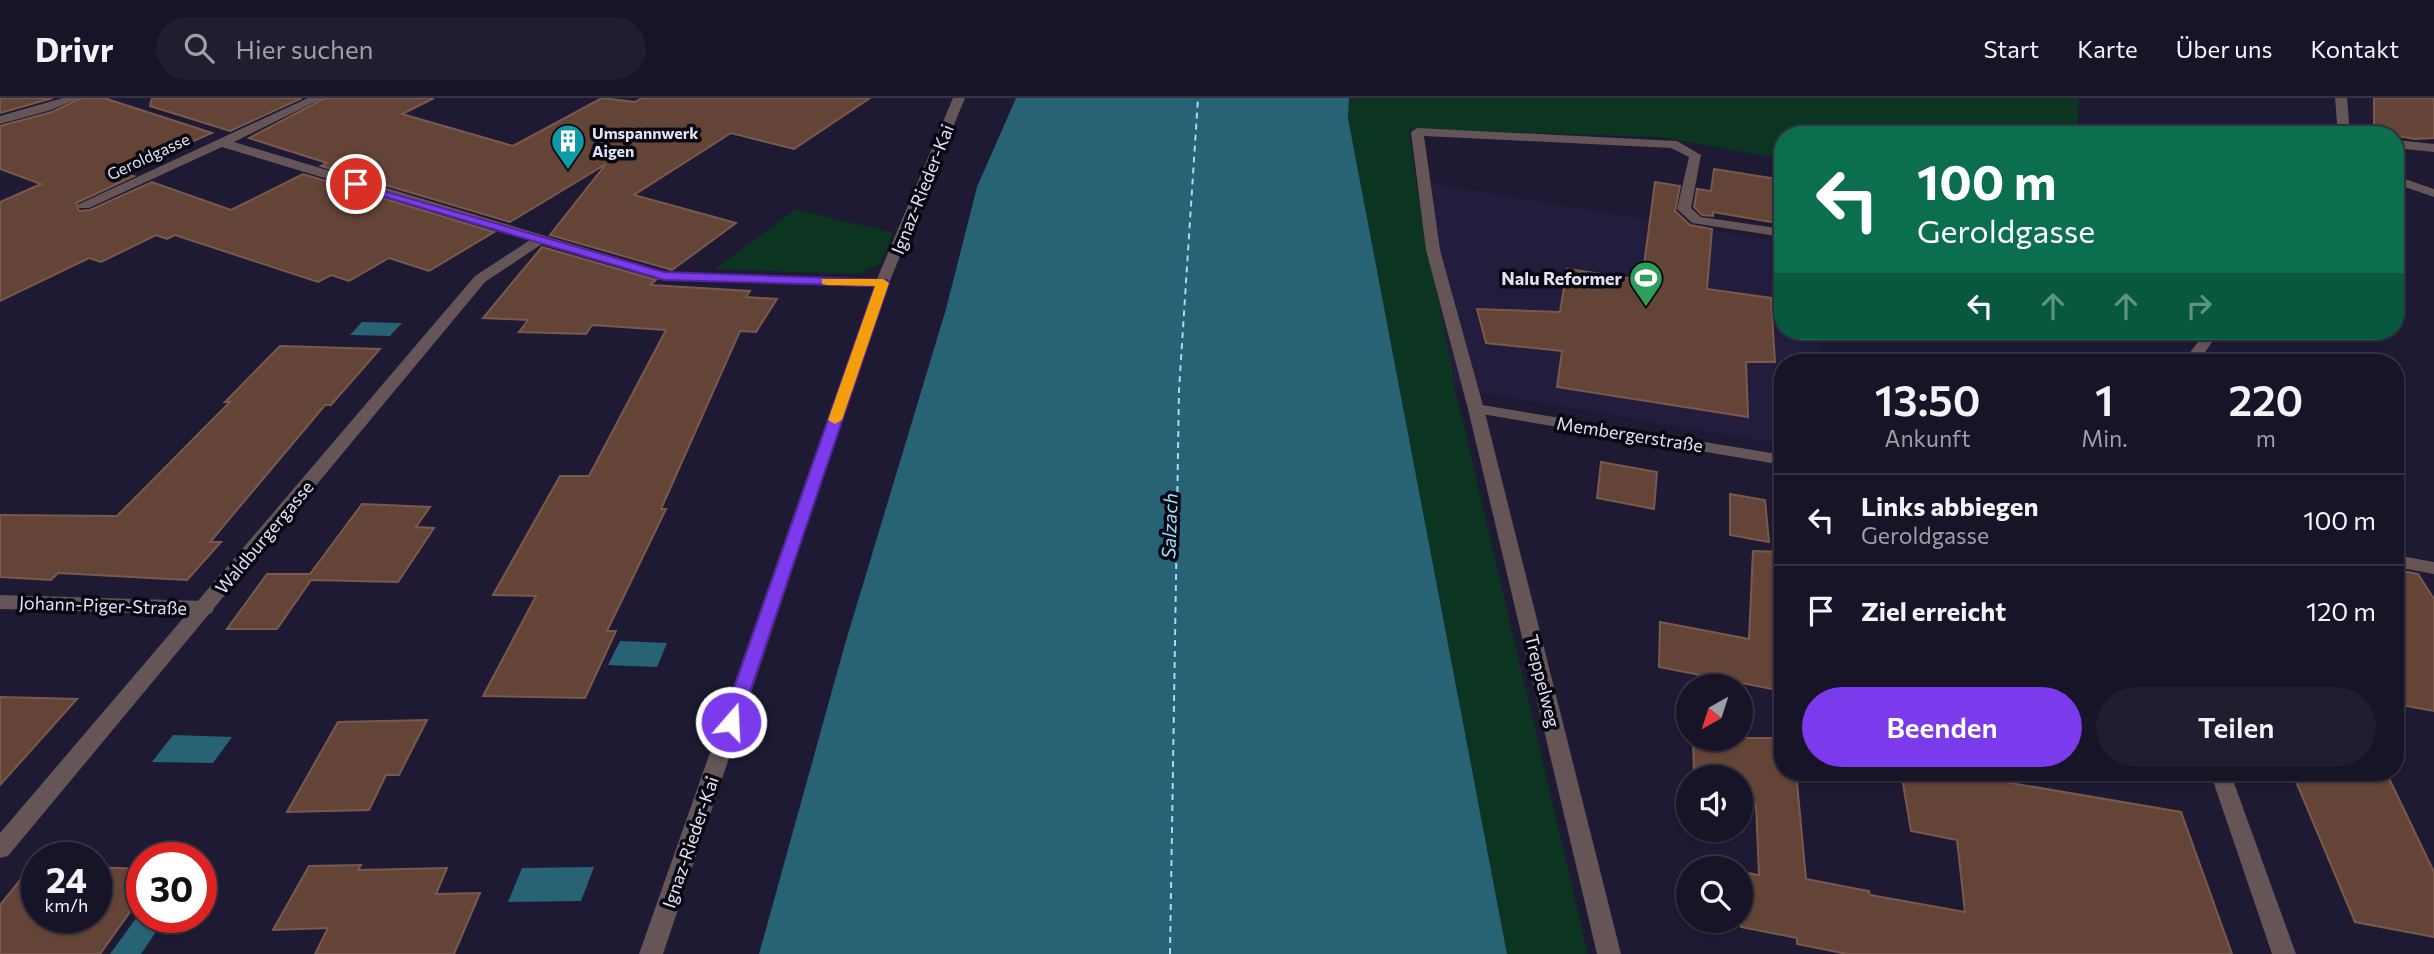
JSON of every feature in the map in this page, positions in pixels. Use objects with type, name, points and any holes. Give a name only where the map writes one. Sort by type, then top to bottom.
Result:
[{"type":"street","points":[[0,120],[73,98]]},
{"type":"street","name":"Geroldgasse","points":[[84,205],[317,98]]},
{"type":"street","name":"Ignaz-Rieder-Kai","points":[[651,954],[883,283],[959,98]]},
{"type":"street","points":[[2341,98],[2343,126]]},
{"type":"street","name":"Treppelweg","points":[[1609,954],[1476,409],[1433,250],[1417,132],[1673,144],[1695,155],[1684,209],[1697,220],[1774,232]]},
{"type":"street","points":[[227,140],[223,143],[225,145],[664,276],[883,283]]},
{"type":"street","points":[[2404,145],[2434,148]]},
{"type":"street","points":[[2404,183],[2434,193]]},
{"type":"street","name":"Waldburgergasse","points":[[0,849],[481,279],[540,239]]},
{"type":"street","name":"Membergerstraße","points":[[1476,409],[1774,459]]},
{"type":"street","points":[[2404,562],[2434,568]]},
{"type":"street","name":"Johann-Piger-Straße","points":[[0,602],[205,608]]},
{"type":"street","points":[[2223,781],[2284,954]]},
{"type":"shaded area","points":[[1416,181],[1774,241],[1774,340],[1819,340],[1820,354],[1774,354],[1774,442],[1455,388]]},
{"type":"green space","points":[[1349,98],[2079,98],[2077,126],[1774,126],[1774,157],[1659,137],[1409,129],[1416,181],[1455,388],[1588,954],[1507,954],[1348,118]]},
{"type":"green space","points":[[796,209],[893,233],[880,264],[860,273],[850,274],[715,269]]},
{"type":"water","name":"Salzach","points":[[1016,98],[1349,98],[1348,118],[1507,954],[759,954],[845,644],[946,309],[977,187]]},
{"type":"water","points":[[362,322],[402,323],[390,336],[350,335]]},
{"type":"water","points":[[620,641],[667,643],[657,667],[608,665]]},
{"type":"water","points":[[173,735],[232,737],[213,763],[152,762]]},
{"type":"water","points":[[594,867],[581,901],[508,902],[522,868]]},
{"type":"water","points":[[126,932],[155,933],[141,954],[110,954]]},
{"type":"building","points":[[0,98],[53,98],[0,113]]},
{"type":"building","points":[[81,98],[104,98],[212,133],[123,172],[134,176],[76,203],[79,211],[90,210],[152,182],[231,210],[303,174],[494,232],[429,271],[389,258],[349,281],[331,275],[318,282],[175,235],[167,239],[156,235],[101,262],[89,258],[0,301],[0,202],[41,184],[0,169],[0,126],[52,112]]},
{"type":"building","points":[[152,98],[302,98],[230,131],[150,106]]},
{"type":"building","points":[[325,98],[434,98],[402,114],[513,146],[602,98],[635,102],[642,98],[870,98],[794,149],[731,133],[634,195],[736,223],[672,270],[550,235],[606,164],[510,222],[321,166],[327,163],[249,138]]},
{"type":"building","points":[[2374,98],[2434,98],[2434,138],[2404,137],[2404,126],[2374,126]]},
{"type":"building","points":[[1714,169],[1774,179],[1774,222],[1713,212],[1713,216],[1702,215],[1694,207],[1697,189],[1711,191]]},
{"type":"building","points":[[1655,182],[1680,186],[1675,211],[1690,225],[1712,229],[1707,289],[1771,298],[1774,362],[1746,362],[1748,417],[1557,387],[1562,351],[1486,343],[1477,309],[1560,312],[1567,269],[1642,280]]},
{"type":"building","points":[[542,247],[656,280],[650,285],[750,291],[746,297],[777,299],[756,332],[740,331],[661,509],[666,509],[607,631],[616,631],[585,698],[483,696],[536,596],[493,595],[560,476],[589,476],[666,330],[592,325],[586,334],[519,332],[528,320],[483,318]]},
{"type":"building","points":[[280,346],[380,349],[331,405],[325,405],[210,542],[221,542],[187,580],[58,573],[51,580],[0,577],[0,515],[117,516],[230,402],[225,402]]},
{"type":"building","points":[[1601,462],[1657,472],[1654,509],[1597,498]]},
{"type":"building","points":[[1730,494],[1765,500],[1769,542],[1730,535]]},
{"type":"building","points":[[362,504],[430,507],[416,527],[434,528],[398,582],[311,580],[277,629],[227,629],[267,574],[310,574]]},
{"type":"building","points":[[1753,551],[1774,552],[1774,689],[1754,685],[1754,674],[1695,674],[1659,667],[1660,622],[1749,639]]},
{"type":"building","points":[[2404,571],[2418,574],[2434,599],[2434,711],[2404,705]]},
{"type":"building","points":[[0,697],[77,699],[0,785]]},
{"type":"building","points":[[427,720],[399,775],[386,775],[369,810],[287,812],[338,722]]},
{"type":"building","points":[[1754,738],[1774,738],[1774,781],[1797,781],[1806,879],[1869,891],[1870,895],[1965,912],[1957,840],[1911,831],[1903,781],[1999,781],[2181,812],[2232,954],[1847,954],[1797,944],[1797,938],[1753,929],[1753,874],[1759,875],[1756,805],[1753,804],[1753,765],[1694,765],[1693,751],[1754,751]]},
{"type":"building","points":[[2296,781],[2390,781],[2434,872],[2434,937],[2355,922]]},
{"type":"building","points":[[361,865],[358,870],[447,868],[436,894],[480,893],[454,954],[315,954],[328,928],[273,930],[309,866]]},
{"type":"building","points":[[112,868],[126,868],[126,917],[100,954],[0,954],[0,905],[21,879],[21,933],[112,933]]},
{"type":"ferry route","points":[[1170,954],[1179,390],[1198,98]]},
{"type":"slow traffic","points":[[827,282],[883,283],[835,420]]},
{"type":"place","name":"Umspannwerk Aigen","points":[[568,171]]},
{"type":"place","name":"Nalu Reformer","points":[[1646,308]]},
{"type":"route","points":[[356,184],[664,276],[883,283],[731,722]]}]
